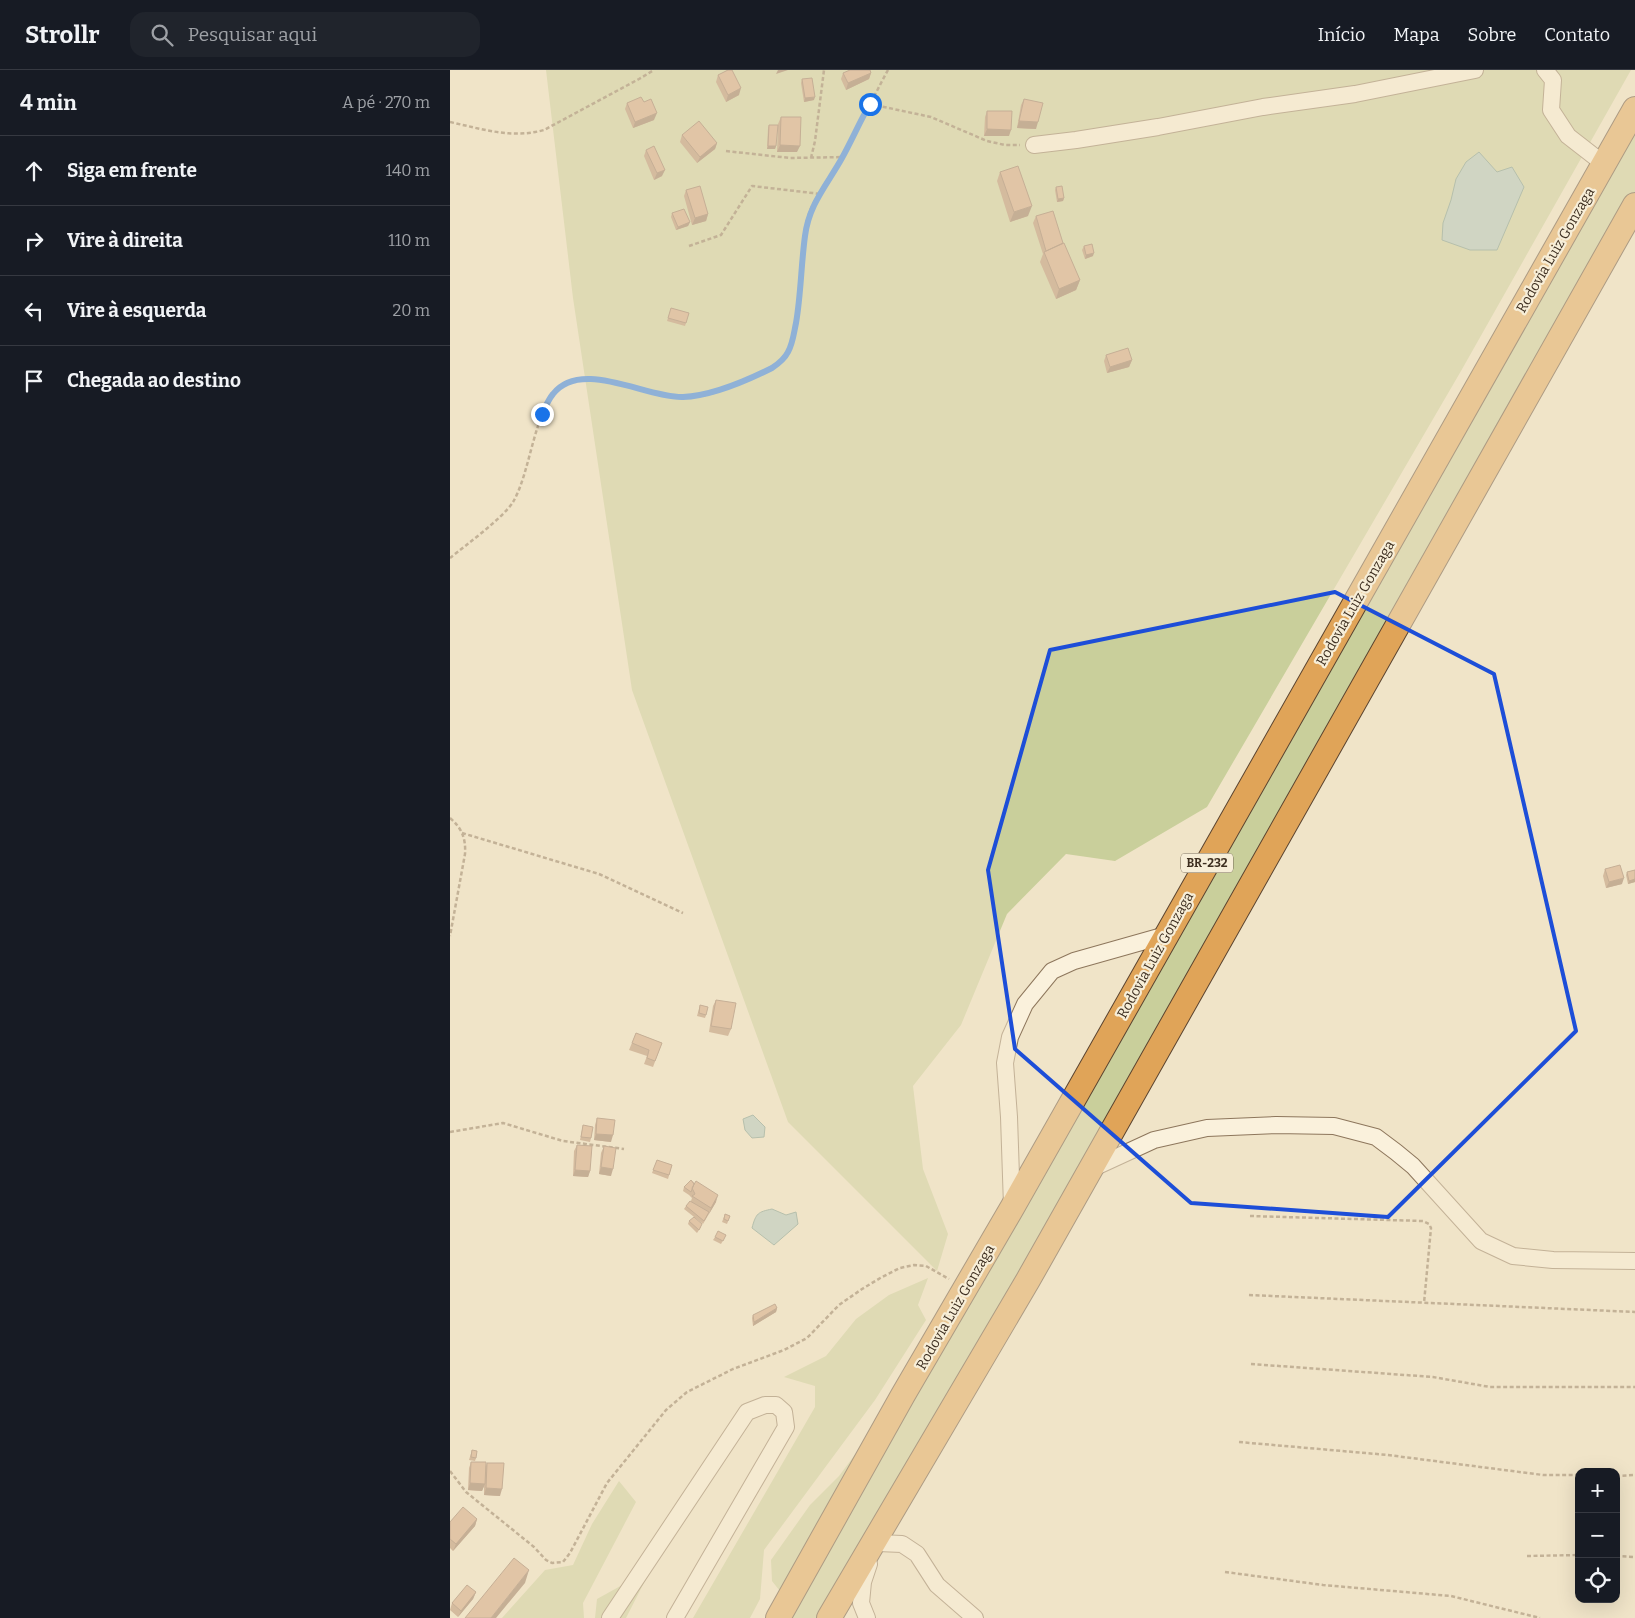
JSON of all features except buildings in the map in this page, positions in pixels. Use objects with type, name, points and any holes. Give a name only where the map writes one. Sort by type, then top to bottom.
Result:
[{"type":"highway","name":"Rodovia Luiz Gonzaga","points":[[778,1618],[1635,109]]},
{"type":"highway","points":[[829,1618],[1028,1280],[1635,205]]},
{"type":"street","points":[[1034,145],[1113,134],[1264,107],[1355,94],[1475,70]]},
{"type":"street","points":[[1545,70],[1553,80],[1551,110],[1568,136],[1604,164]]},
{"type":"street","points":[[1012,1208],[1005,1063],[1010,1037],[1026,1004],[1052,970],[1074,960],[1166,936]]},
{"type":"street","points":[[1091,1169],[1154,1140],[1207,1128],[1276,1125],[1334,1126],[1376,1137],[1396,1152],[1413,1166],[1480,1241],[1514,1256],[1553,1260],[1635,1261]]},
{"type":"street","points":[[610,1618],[747,1412],[765,1405],[776,1405],[784,1412],[786,1427],[675,1618]]},
{"type":"street","points":[[867,1618],[862,1603],[862,1582],[890,1516]]},
{"type":"street","points":[[878,1543],[902,1544],[917,1554],[937,1585],[974,1618]]},
{"type":"path","points":[[450,122],[497,133],[532,133],[544,130],[654,70]]},
{"type":"path","points":[[811,158],[824,70]]},
{"type":"path","points":[[450,558],[512,504],[524,475],[542,414],[553,393],[562,386],[589,378],[608,380],[656,394],[680,397],[702,396],[774,367],[783,358],[789,351],[794,337],[807,220],[812,206],[843,157],[888,70]]},
{"type":"path","points":[[870,104],[931,118],[987,141],[1005,145],[1034,145]]},
{"type":"path","points":[[726,151],[790,158],[843,157]]},
{"type":"path","points":[[689,246],[721,235],[752,186],[820,194]]},
{"type":"path","points":[[450,818],[462,832],[465,842],[465,854],[450,936]]},
{"type":"path","points":[[462,832],[599,874],[683,913]]},
{"type":"path","points":[[450,1132],[503,1123],[563,1140],[624,1149]]},
{"type":"path","points":[[1250,1216],[1426,1222],[1431,1228],[1424,1303]]},
{"type":"path","points":[[450,1470],[466,1492],[534,1547],[546,1560],[552,1563],[563,1562],[570,1553],[607,1483],[666,1410],[687,1392],[733,1369],[784,1350],[807,1338],[839,1305],[862,1289],[900,1268],[914,1265],[926,1266],[965,1289]]},
{"type":"path","points":[[1249,1295],[1635,1312]]},
{"type":"path","points":[[1251,1364],[1433,1377],[1490,1387],[1635,1387]]},
{"type":"path","points":[[1239,1442],[1388,1455],[1542,1475],[1575,1475]]},
{"type":"path","points":[[1620,1476],[1635,1475]]},
{"type":"path","points":[[1527,1556],[1575,1556]]},
{"type":"path","points":[[1620,1556],[1635,1557]]},
{"type":"path","points":[[1225,1572],[1323,1584],[1451,1596],[1540,1618]]},
{"type":"highlighted area","points":[[1335,592],[1494,674],[1576,1031],[1388,1217],[1191,1203],[1015,1049],[988,870],[1050,650]]},
{"type":"green space","points":[[546,70],[1631,70],[1461,371],[1207,807],[1115,861],[1066,854],[1007,914],[961,1025],[913,1086],[923,1169],[948,1234],[937,1271],[788,1122],[632,690],[573,298]]},
{"type":"green space","points":[[1635,120],[1635,205],[1157,1052],[818,1618],[779,1618],[787,1600],[772,1581],[771,1560],[810,1505],[839,1476],[875,1428]]},
{"type":"green space","points":[[928,1278],[918,1305],[926,1320],[875,1400],[764,1550],[760,1599],[750,1618],[693,1618],[815,1407],[815,1386],[784,1377],[826,1356],[856,1319],[889,1295]]},
{"type":"green space","points":[[619,1481],[636,1502],[583,1603],[584,1618],[502,1618],[545,1570],[573,1565],[592,1524]]},
{"type":"green space","points":[[651,1569],[626,1618],[595,1618],[597,1599]]},
{"type":"water","points":[[1479,152],[1497,172],[1512,167],[1524,187],[1497,250],[1470,250],[1442,240],[1443,223],[1456,179],[1466,162]]},
{"type":"water","points":[[753,1115],[765,1127],[764,1137],[752,1138],[745,1130],[743,1119]]},
{"type":"water","points":[[772,1209],[786,1215],[796,1212],[798,1224],[774,1245],[752,1228],[758,1214]]},
{"type":"route","points":[[542,414],[553,393],[562,386],[589,378],[608,380],[656,394],[680,397],[702,396],[774,367],[789,351],[794,337],[807,220],[812,206],[843,157],[870,104]]}]
